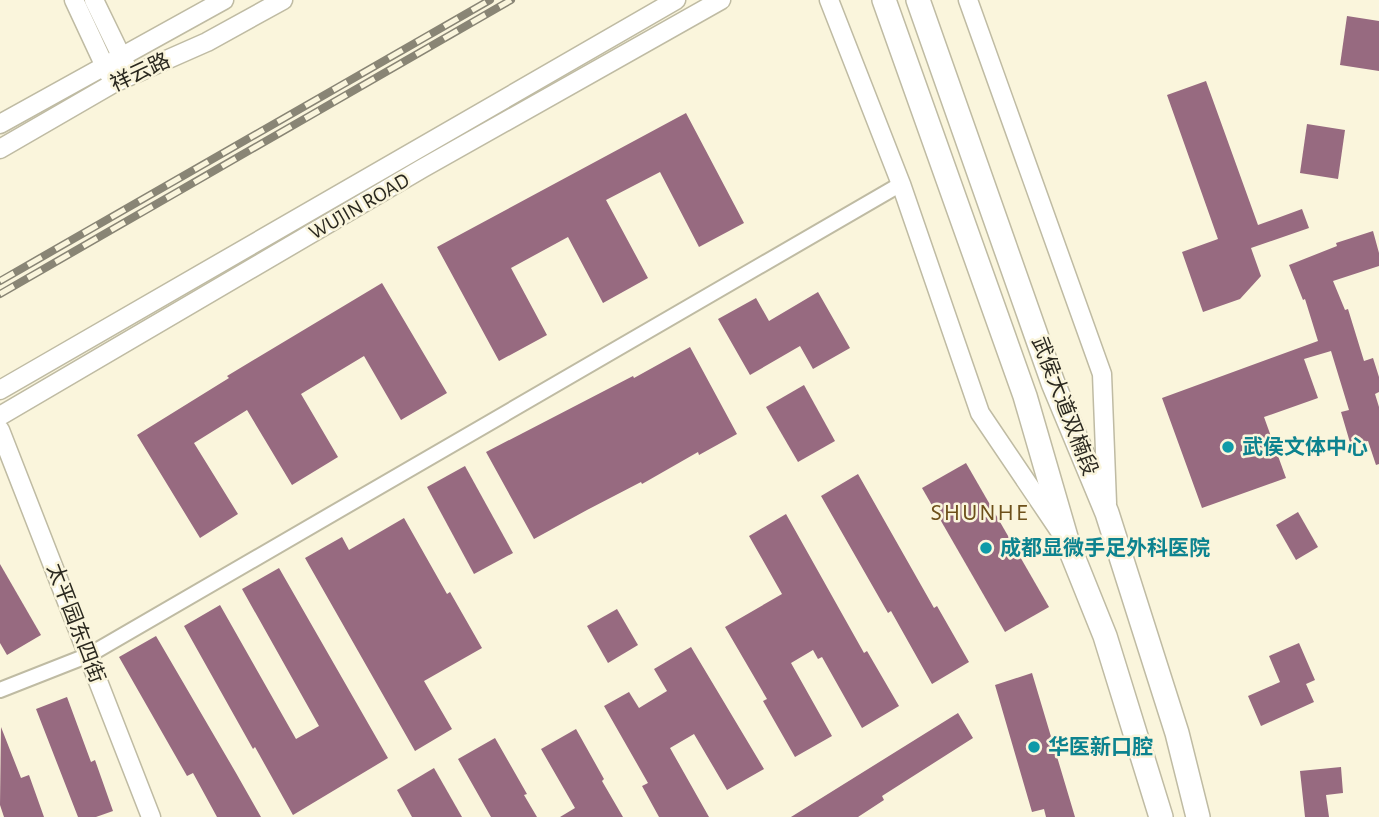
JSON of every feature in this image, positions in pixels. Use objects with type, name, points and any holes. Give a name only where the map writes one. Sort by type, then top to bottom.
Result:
[{"type":"main road","name":"武侯大道双楠段","points":[[884,0],[1025,396],[1069,544],[1105,636],[1161,817]]},
{"type":"main road","name":"武侯大道双楠段","points":[[918,0],[1054,383],[1107,513],[1177,733],[1198,817]]},
{"type":"street","points":[[74,0],[114,83]]},
{"type":"street","points":[[94,0],[131,75]]},
{"type":"street","name":"祥云路","points":[[0,124],[224,0]]},
{"type":"street","name":"祥云路","points":[[0,149],[114,83],[207,42],[283,0]]},
{"type":"street","name":"WUJIN ROAD","points":[[0,390],[676,0]]},
{"type":"street","name":"WUJIN ROAD","points":[[0,416],[424,168],[721,0]]},
{"type":"street","points":[[829,0],[901,184],[980,413],[1069,544]]},
{"type":"street","points":[[968,0],[1102,374],[1107,513]]},
{"type":"street","points":[[0,690],[89,655],[901,184]]},
{"type":"street","name":"太平园东四街","points":[[0,430],[151,817]]},
{"type":"building","points":[[1347,16],[1379,21],[1379,71],[1340,65]]},
{"type":"building","points":[[1206,81],[1258,225],[1302,209],[1309,228],[1251,248],[1261,276],[1240,299],[1203,312],[1182,252],[1218,239],[1167,95]]},
{"type":"building","points":[[686,113],[744,223],[699,247],[660,172],[606,200],[648,278],[603,303],[568,237],[511,268],[547,335],[499,361],[437,247]]},
{"type":"building","points":[[1307,124],[1345,130],[1338,179],[1300,173]]},
{"type":"building","name":"武侯文体中心","points":[[1373,231],[1379,253],[1379,266],[1333,281],[1345,310],[1348,309],[1364,361],[1373,358],[1379,377],[1379,392],[1375,394],[1379,407],[1379,464],[1376,465],[1368,441],[1351,446],[1341,412],[1349,410],[1331,351],[1304,359],[1318,398],[1264,417],[1286,478],[1202,508],[1162,398],[1318,341],[1305,299],[1303,300],[1289,265],[1337,246],[1336,243]]},
{"type":"building","points":[[382,283],[447,393],[401,420],[364,356],[301,394],[338,457],[292,485],[247,410],[194,443],[238,514],[200,538],[137,435],[229,378],[227,376]]},
{"type":"building","points":[[818,292],[850,348],[813,369],[800,346],[750,375],[718,319],[756,298],[769,321]]},
{"type":"building","points":[[690,347],[737,434],[534,539],[486,452]]},
{"type":"building","points":[[804,385],[835,441],[798,462],[766,407]]},
{"type":"building","name":"成都显微手足外科医院","points":[[966,463],[1049,607],[1005,632],[922,488]]},
{"type":"building","points":[[465,466],[513,553],[474,574],[427,487]]},
{"type":"building","points":[[858,474],[934,608],[937,606],[969,662],[932,684],[821,496]]},
{"type":"building","points":[[1298,512],[1318,547],[1296,560],[1276,525]]},
{"type":"building","points":[[786,514],[864,653],[867,651],[899,706],[862,728],[822,657],[818,659],[813,650],[791,663],[832,736],[795,757],[763,701],[767,699],[725,627],[782,594],[749,536]]},
{"type":"building","points":[[404,518],[447,594],[450,592],[482,648],[424,681],[452,729],[415,751],[305,558],[342,537],[349,550]]},
{"type":"building","points":[[0,564],[41,635],[7,655],[0,643]]},
{"type":"building","points":[[279,568],[388,758],[293,815],[184,626],[220,605],[296,739],[319,726],[242,589]]},
{"type":"building","points":[[617,609],[638,645],[608,663],[587,626]]},
{"type":"building","points":[[156,636],[261,817],[217,817],[193,773],[187,776],[119,657]]},
{"type":"building","points":[[1299,643],[1315,680],[1306,684],[1314,702],[1261,726],[1248,696],[1280,682],[1269,656]]},
{"type":"building","points":[[691,647],[764,769],[727,790],[694,734],[670,748],[709,817],[659,817],[642,786],[648,783],[604,706],[629,692],[639,708],[667,691],[654,669]]},
{"type":"building","name":"华医新口腔","points":[[1032,673],[1075,817],[1046,817],[1044,809],[1032,812],[995,685]]},
{"type":"building","points":[[67,697],[91,762],[95,760],[113,811],[96,817],[78,817],[36,709]]},
{"type":"building","points":[[958,713],[973,738],[882,796],[884,800],[858,817],[791,817]]},
{"type":"building","points":[[1,727],[21,778],[29,775],[44,817],[4,817],[0,805]]},
{"type":"building","points":[[576,729],[623,817],[560,817],[575,808],[541,749]]},
{"type":"building","points":[[495,738],[537,817],[491,817],[458,759]]},
{"type":"building","points":[[1341,767],[1343,793],[1326,795],[1329,817],[1305,817],[1300,771]]},
{"type":"building","points":[[434,768],[462,817],[412,817],[397,790]]},
{"type":"railway","points":[[0,281],[490,0]]},
{"type":"railway","points":[[0,294],[511,0]]},
{"type":"place","name":"武侯文体中心","points":[[1228,447]]},
{"type":"place","name":"成都显微手足外科医院","points":[[986,548]]},
{"type":"place","name":"华医新口腔","points":[[1034,747]]},
{"type":"district","name":"SHUNHE","points":[[980,512]]}]
